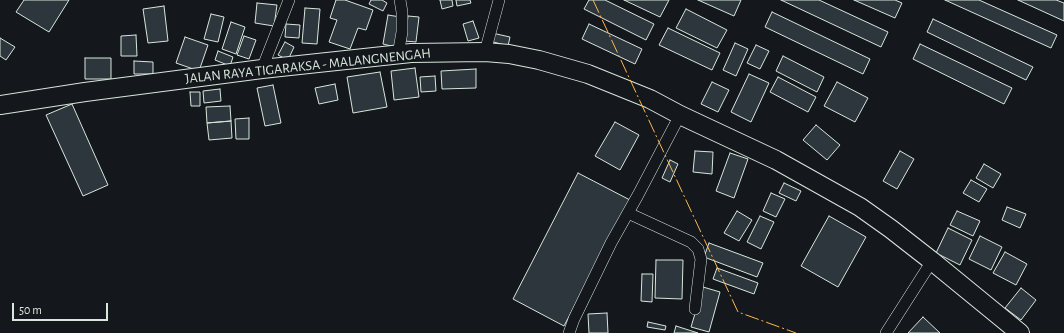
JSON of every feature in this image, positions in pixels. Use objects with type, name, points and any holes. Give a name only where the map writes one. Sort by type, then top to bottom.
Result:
[{"type":"main road","name":"JALAN RAYA TIGARAKSA - MALANGNENGAH","points":[[0,105],[262,69],[411,53],[485,52],[509,54],[563,66],[588,74],[650,99],[680,115],[776,160],[860,207],[932,261],[1020,333]]},
{"type":"street","points":[[262,69],[289,0]]},
{"type":"street","points":[[398,55],[402,32],[402,12],[400,0]]},
{"type":"street","points":[[485,52],[499,0]]},
{"type":"street","points":[[569,333],[574,319],[611,243],[680,115]]},
{"type":"street","points":[[628,213],[692,242],[698,249],[701,259],[695,309]]},
{"type":"street","points":[[886,333],[932,261]]},
{"type":"building","points":[[24,0],[69,0],[49,32],[16,12]]},
{"type":"building","points":[[336,0],[345,0],[373,10],[366,30],[358,28],[350,49],[329,42],[337,20],[330,18]]},
{"type":"building","points":[[371,0],[382,0],[387,3],[383,11],[369,4]]},
{"type":"building","points":[[440,0],[452,0],[453,6],[442,9]]},
{"type":"building","points":[[456,0],[470,0],[471,3],[457,6]]},
{"type":"building","points":[[589,0],[605,0],[654,24],[646,40],[584,9]]},
{"type":"building","points":[[624,0],[669,0],[660,17]]},
{"type":"building","points":[[698,0],[741,0],[734,16]]},
{"type":"building","points":[[781,0],[819,0],[888,32],[881,47]]},
{"type":"building","points":[[854,0],[895,0],[902,3],[895,18]]},
{"type":"building","points":[[945,0],[979,0],[1057,35],[1051,48]]},
{"type":"building","points":[[1018,0],[1056,0],[1064,3],[1064,21]]},
{"type":"building","points":[[257,3],[277,5],[274,26],[255,23]]},
{"type":"building","points":[[164,6],[168,41],[148,43],[143,9]]},
{"type":"building","points":[[305,8],[320,9],[317,44],[302,43]]},
{"type":"building","points":[[686,9],[727,30],[717,48],[676,28]]},
{"type":"building","points":[[772,12],[870,59],[863,74],[765,27]]},
{"type":"building","points":[[211,14],[224,17],[218,42],[204,39]]},
{"type":"building","points":[[388,15],[400,17],[395,47],[383,44]]},
{"type":"building","points":[[408,16],[419,17],[416,42],[405,41]]},
{"type":"building","points":[[933,19],[1033,67],[1026,80],[927,32]]},
{"type":"building","points":[[473,21],[479,38],[468,41],[463,24]]},
{"type":"building","points":[[231,22],[245,27],[236,54],[222,49]]},
{"type":"building","points":[[286,24],[300,25],[299,38],[285,37]]},
{"type":"building","points":[[589,24],[642,49],[635,64],[582,39]]},
{"type":"building","points":[[668,28],[720,53],[712,70],[659,45]]},
{"type":"building","points":[[492,33],[510,37],[508,46],[490,41]]},
{"type":"building","points":[[136,35],[137,56],[121,56],[121,36]]},
{"type":"building","points":[[244,36],[256,40],[249,59],[237,55]]},
{"type":"building","points":[[185,37],[208,45],[199,71],[176,63]]},
{"type":"building","points":[[0,38],[15,47],[6,60],[0,56]]},
{"type":"building","points":[[285,42],[294,47],[288,60],[278,55]]},
{"type":"building","points":[[735,43],[748,49],[736,76],[723,70]]},
{"type":"building","points":[[920,44],[1012,88],[1004,104],[913,59]]},
{"type":"building","points":[[756,45],[769,51],[760,69],[747,63]]},
{"type":"building","points":[[218,51],[233,57],[230,66],[215,60]]},
{"type":"building","points":[[783,56],[824,77],[817,92],[776,71]]},
{"type":"building","points":[[85,58],[111,58],[111,79],[85,79]]},
{"type":"building","points":[[134,61],[153,62],[153,74],[134,74]]},
{"type":"building","points":[[415,68],[419,97],[394,100],[391,71]]},
{"type":"building","points":[[476,69],[476,88],[442,89],[441,71]]},
{"type":"building","points":[[380,72],[387,107],[353,113],[347,77]]},
{"type":"building","points":[[749,74],[769,83],[751,122],[731,112]]},
{"type":"building","points":[[435,76],[436,91],[421,92],[420,77]]},
{"type":"building","points":[[778,77],[816,97],[808,112],[770,92]]},
{"type":"building","points":[[712,82],[729,90],[718,112],[701,104]]},
{"type":"building","points":[[837,82],[868,98],[855,122],[824,106]]},
{"type":"building","points":[[335,84],[338,100],[319,104],[315,88]]},
{"type":"building","points":[[273,85],[281,123],[265,126],[257,88]]},
{"type":"building","points":[[220,89],[221,101],[204,103],[203,91]]},
{"type":"building","points":[[190,92],[200,92],[200,106],[191,106]]},
{"type":"building","points":[[72,104],[108,185],[83,196],[46,115]]},
{"type":"building","points":[[230,106],[231,121],[207,123],[206,107]]},
{"type":"building","points":[[249,118],[249,139],[236,139],[235,119]]},
{"type":"building","points":[[231,121],[232,138],[209,140],[207,123]]},
{"type":"building","points":[[615,122],[639,135],[620,170],[595,156]]},
{"type":"building","points":[[816,125],[840,145],[827,160],[803,140]]},
{"type":"building","points":[[695,151],[713,152],[712,174],[693,172]]},
{"type":"building","points":[[900,151],[914,159],[897,189],[883,181]]},
{"type":"building","points":[[730,153],[748,159],[734,198],[716,191]]},
{"type":"building","points":[[670,160],[678,164],[670,182],[662,178]]},
{"type":"building","points":[[984,164],[1001,174],[993,188],[976,178]]},
{"type":"building","points":[[578,173],[630,200],[564,326],[513,299]]},
{"type":"building","points":[[971,180],[987,189],[979,202],[963,193]]},
{"type":"building","points":[[784,183],[801,191],[796,201],[779,193]]},
{"type":"building","points":[[771,193],[785,199],[776,217],[763,211]]},
{"type":"building","points":[[1007,207],[1026,214],[1020,228],[1002,220]]},
{"type":"building","points":[[737,211],[752,220],[739,241],[724,233]]},
{"type":"building","points":[[957,211],[980,221],[973,236],[950,225]]},
{"type":"building","points":[[760,216],[774,222],[761,249],[747,242]]},
{"type":"building","points":[[829,216],[866,237],[838,287],[801,266]]},
{"type":"building","points":[[948,228],[972,240],[960,265],[936,253]]},
{"type":"building","points":[[980,236],[1002,247],[991,270],[969,259]]},
{"type":"building","points":[[709,243],[763,263],[757,277],[704,257]]},
{"type":"building","points":[[1005,252],[1027,264],[1016,285],[993,273]]},
{"type":"building","points":[[656,260],[683,260],[682,299],[655,298]]},
{"type":"building","points":[[717,268],[758,283],[754,294],[713,279]]},
{"type":"building","points":[[642,274],[653,274],[652,302],[641,301]]},
{"type":"building","points":[[703,287],[720,292],[709,332],[691,327]]},
{"type":"building","points":[[1021,288],[1036,300],[1021,320],[1005,308]]},
{"type":"building","points":[[607,313],[608,333],[589,333],[588,314]]},
{"type":"building","points":[[923,317],[940,333],[908,333]]},
{"type":"building","points":[[648,322],[666,326],[665,330],[647,327]]},
{"type":"building","points":[[676,326],[698,333],[674,333]]},
{"type":"power","points":[[593,0],[738,312],[796,333]]}]
